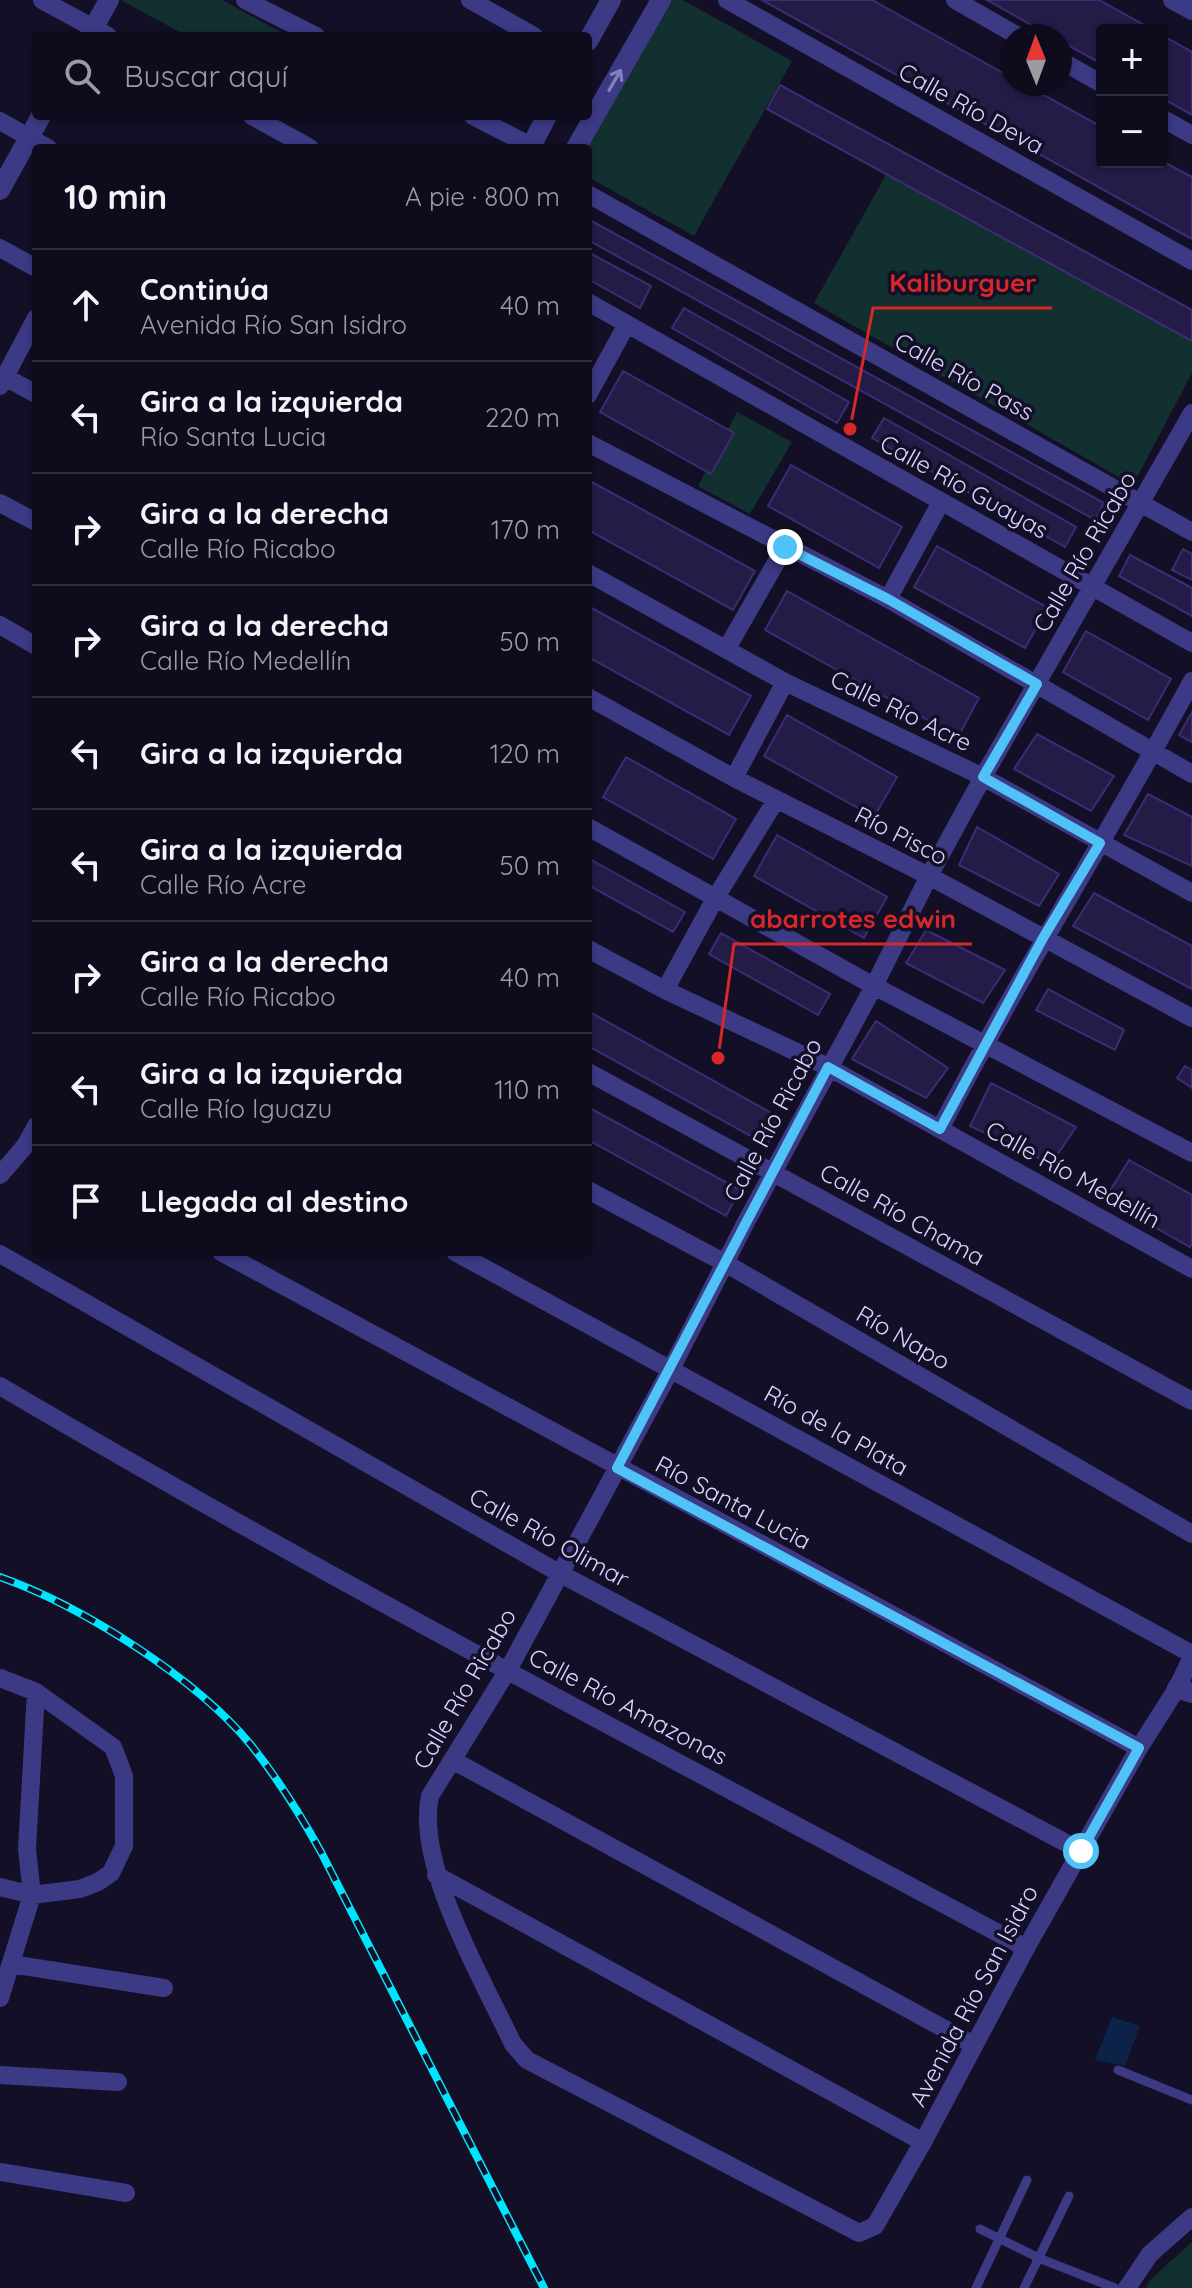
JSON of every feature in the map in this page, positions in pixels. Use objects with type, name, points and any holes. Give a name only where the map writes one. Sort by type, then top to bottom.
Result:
[{"type":"street","points":[[42,0],[95,32]]},
{"type":"street","points":[[97,32],[109,0]]},
{"type":"street","points":[[245,0],[308,32]]},
{"type":"street","points":[[470,0],[527,32]]},
{"type":"street","points":[[592,34],[611,0]]},
{"type":"street","points":[[578,144],[661,0]]},
{"type":"street","name":"Calle Río Deva","points":[[727,0],[1192,261]]},
{"type":"street","points":[[955,0],[1000,26]]},
{"type":"street","points":[[1172,0],[1192,11]]},
{"type":"street","points":[[1072,67],[1096,81]]},
{"type":"street","points":[[0,190],[39,120]]},
{"type":"street","points":[[259,120],[303,144]]},
{"type":"street","points":[[480,120],[525,144]]},
{"type":"street","points":[[533,144],[545,120]]},
{"type":"street","points":[[0,121],[41,144]]},
{"type":"street","points":[[1168,121],[1192,135]]},
{"type":"street","name":"Calle Río Pass","points":[[592,196],[1192,532]]},
{"type":"street","points":[[0,248],[32,266]]},
{"type":"street","name":"Calle Río Guayas","points":[[592,304],[1192,643]]},
{"type":"street","points":[[592,388],[627,324]]},
{"type":"street","points":[[32,325],[2,381],[32,392]]},
{"type":"street","name":"Calle Río Ricabo","points":[[436,1875],[427,1812],[430,1796],[508,1670],[671,1369],[929,876],[1192,413]]},
{"type":"street","points":[[592,445],[888,599],[1192,774]]},
{"type":"street","points":[[888,599],[941,502]]},
{"type":"street","points":[[0,503],[32,520]]},
{"type":"street","points":[[727,648],[785,547]]},
{"type":"street","name":"Calle Río Acre","points":[[592,575],[785,682],[983,777],[1192,893]]},
{"type":"street","points":[[0,625],[32,644]]},
{"type":"street","points":[[940,1129],[1043,938],[1154,752],[1192,681]]},
{"type":"street","points":[[734,778],[785,682]]},
{"type":"street","name":"Río Pisco","points":[[592,699],[734,778],[929,876],[1192,1018]]},
{"type":"street","points":[[665,990],[716,897],[776,800]]},
{"type":"street","points":[[592,829],[874,986],[1192,1153]]},
{"type":"street","name":"Calle Río Medellín","points":[[592,951],[665,990],[828,1067],[1192,1269]]},
{"type":"street","name":"Calle Río Chama","points":[[592,1074],[1192,1401]]},
{"type":"street","points":[[0,1175],[30,1149]]},
{"type":"street","name":"Río Napo","points":[[592,1192],[725,1263],[1192,1534]]},
{"type":"street","name":"Calle Río Olimar","points":[[0,1254],[559,1573],[1081,1851]]},
{"type":"street","name":"Río Santa Lucia","points":[[228,1256],[1139,1748]]},
{"type":"street","name":"Río de la Plata","points":[[462,1256],[1192,1656]]},
{"type":"street","name":"Calle Río Amazonas","points":[[0,1386],[114,1453],[508,1670],[1026,1948]]},
{"type":"street","name":"Avenida Río San Isidro","points":[[436,1875],[513,2044],[527,2060],[859,2233],[868,2231],[875,2226],[923,2142],[1026,1948],[1139,1748],[1185,1690],[1192,1656]]},
{"type":"street","points":[[0,1678],[36,1692],[113,1747],[124,1776],[124,1846],[111,1873],[80,1889],[32,1895],[0,1887]]},
{"type":"street","points":[[0,1998],[32,1895],[27,1849],[36,1692]]},
{"type":"street","points":[[454,1761],[974,2045]]},
{"type":"street","points":[[436,1875],[923,2142]]},
{"type":"street","points":[[11,1964],[164,1988]]},
{"type":"street","points":[[0,2075],[118,2082]]},
{"type":"street","points":[[0,2172],[126,2193]]},
{"type":"street","points":[[1127,2288],[1150,2254],[1192,2217]]},
{"type":"lane","points":[[1118,2070],[1192,2100]]},
{"type":"lane","points":[[976,2288],[1027,2180]]},
{"type":"lane","points":[[1024,2288],[1041,2259],[1069,2196]]},
{"type":"lane","points":[[980,2229],[1041,2259],[1115,2288]]},
{"type":"green space","points":[[121,0],[222,0],[281,32],[180,32]]},
{"type":"green space","points":[[659,0],[683,0],[792,61],[694,236],[592,179],[592,144],[577,144]]},
{"type":"green space","points":[[887,173],[1192,341],[1192,373],[1133,485],[814,303]]},
{"type":"green space","points":[[737,412],[792,442],[750,514],[698,486]]},
{"type":"green space","points":[[1192,2242],[1192,2288],[1146,2288],[1149,2281]]},
{"type":"water","points":[[1112,2017],[1140,2026],[1125,2066],[1095,2060]]},
{"type":"building","points":[[762,0],[872,0],[1000,71],[1000,96],[1046,96],[1096,124],[1096,168],[1168,168],[1168,164],[1192,177],[1192,239]]},
{"type":"building","points":[[987,0],[1099,0],[1142,24],[1096,24],[1096,61],[1072,48],[1072,24],[1030,24]]},
{"type":"building","points":[[1168,38],[1192,52],[1192,115],[1168,101]]},
{"type":"building","points":[[780,85],[1192,310],[1192,341],[767,109]]},
{"type":"building","points":[[592,221],[1104,503],[1095,520],[592,242]]},
{"type":"building","points":[[592,254],[651,286],[640,308],[592,281]]},
{"type":"building","points":[[684,308],[849,402],[837,423],[672,328]]},
{"type":"building","points":[[623,371],[734,433],[711,474],[600,412]]},
{"type":"building","points":[[884,418],[1076,527],[1065,547],[872,438]]},
{"type":"building","points":[[791,465],[902,527],[879,568],[768,506]]},
{"type":"building","points":[[592,482],[755,571],[733,610],[592,532]]},
{"type":"building","points":[[937,546],[1048,608],[1025,648],[914,587]]},
{"type":"building","points":[[1183,549],[1192,554],[1192,580],[1172,570]]},
{"type":"building","points":[[1130,555],[1192,588],[1192,616],[1119,576]]},
{"type":"building","points":[[787,591],[979,698],[958,737],[765,630]]},
{"type":"building","points":[[592,608],[751,696],[729,735],[592,659]]},
{"type":"building","points":[[1086,631],[1171,679],[1148,720],[1063,672]]},
{"type":"building","points":[[1192,712],[1192,742],[1179,735]]},
{"type":"building","points":[[787,715],[897,777],[874,817],[764,756]]},
{"type":"building","points":[[1037,734],[1114,776],[1091,811],[1014,769]]},
{"type":"building","points":[[626,757],[736,819],[713,859],[603,797]]},
{"type":"building","points":[[1148,794],[1192,817],[1192,866],[1124,835]]},
{"type":"building","points":[[977,827],[1059,874],[1039,906],[959,865]]},
{"type":"building","points":[[777,835],[887,897],[864,938],[754,876]]},
{"type":"building","points":[[592,860],[685,912],[673,932],[592,887]]},
{"type":"building","points":[[1094,893],[1192,946],[1192,989],[1073,926]]},
{"type":"building","points":[[926,930],[1005,970],[983,1003],[906,963]]},
{"type":"building","points":[[721,933],[830,994],[818,1015],[709,954]]},
{"type":"building","points":[[1048,989],[1124,1030],[1115,1050],[1036,1010]]},
{"type":"building","points":[[592,1013],[782,1119],[767,1145],[592,1048]]},
{"type":"building","points":[[876,1021],[948,1068],[926,1098],[852,1059]]},
{"type":"building","points":[[1185,1066],[1192,1070],[1192,1088],[1177,1078]]},
{"type":"building","points":[[991,1083],[1076,1127],[1051,1164],[970,1126]]},
{"type":"building","points":[[592,1109],[740,1190],[726,1216],[592,1142]]},
{"type":"building","points":[[1129,1160],[1192,1195],[1190,1247],[1105,1199]]},
{"type":"railway","points":[[0,1577],[66,1606],[136,1647],[200,1695],[228,1720],[261,1758],[321,1852],[544,2288]]},
{"type":"place","name":"Kaliburguer","points":[[850,429]]},
{"type":"place","name":"abarrotes edwin","points":[[718,1058]]},
{"type":"route","points":[[785,547],[888,599],[1037,684],[983,777],[1100,843],[1043,938],[940,1129],[828,1067],[617,1468],[1139,1748],[1081,1851]]}]
